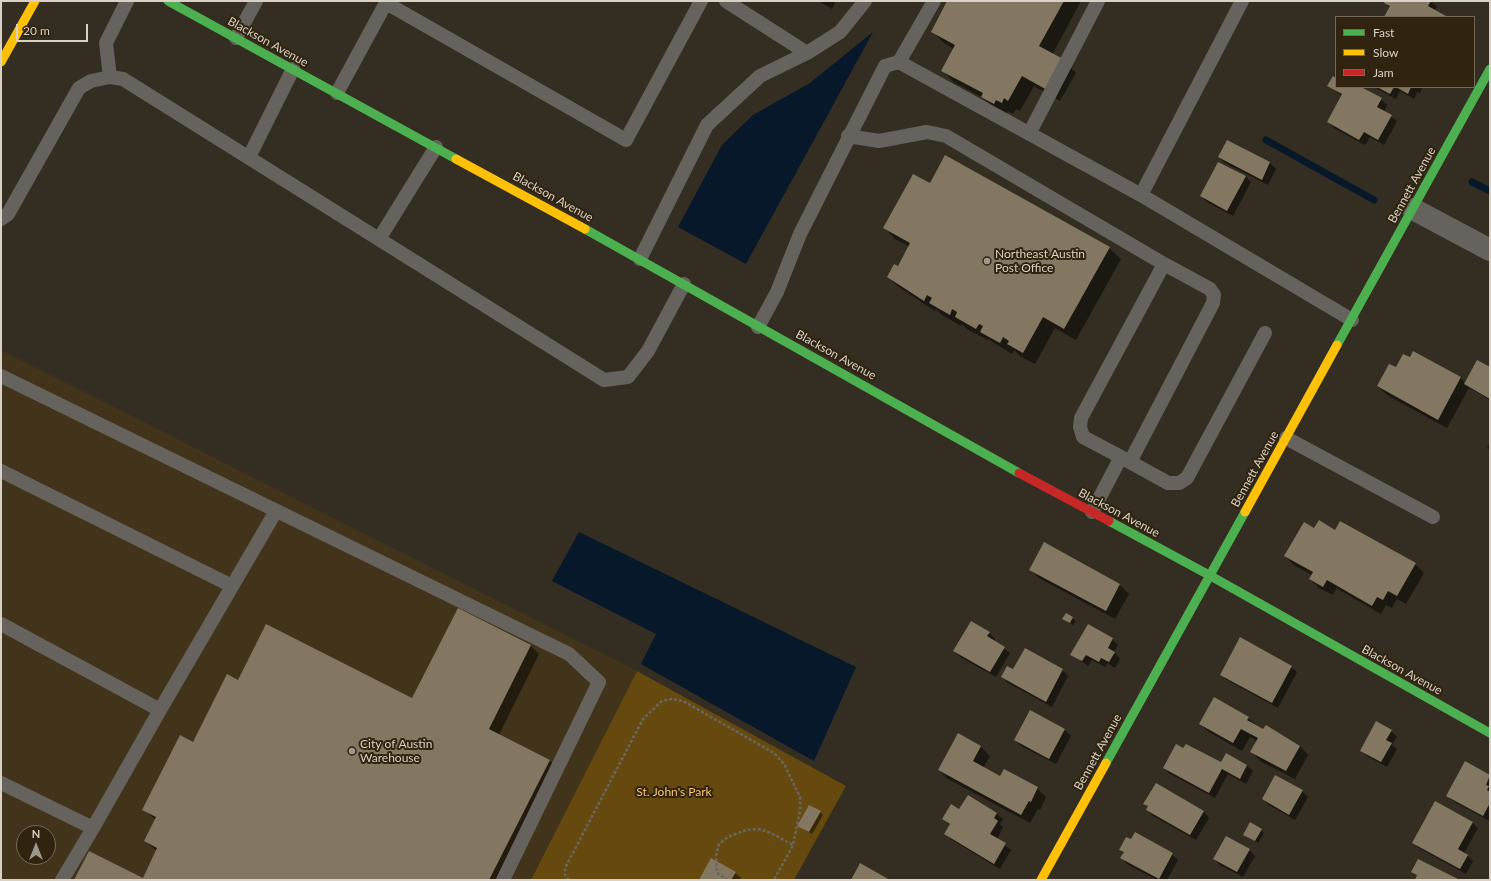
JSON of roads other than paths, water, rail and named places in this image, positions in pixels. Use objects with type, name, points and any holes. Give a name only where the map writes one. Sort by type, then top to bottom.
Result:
[{"type":"street","points":[[1,62],[35,1]]},
{"type":"street","name":"Blackson Avenue","points":[[168,1],[640,258],[758,327],[1209,575],[1490,733]]},
{"type":"street","name":"Bennett Avenue","points":[[1041,880],[1490,69]]},
{"type":"street","points":[[1413,209],[1490,250]]},
{"type":"lane","points":[[110,77],[106,43],[127,1]]},
{"type":"lane","points":[[236,38],[256,1]]},
{"type":"lane","points":[[337,93],[387,2],[626,140],[702,1]]},
{"type":"lane","points":[[726,1],[808,53]]},
{"type":"lane","points":[[640,258],[707,125],[760,76],[808,53],[840,32],[865,1]]},
{"type":"lane","points":[[758,327],[777,292],[800,234],[848,136],[885,66],[899,62],[934,1]]},
{"type":"lane","points":[[1029,134],[1098,1]]},
{"type":"lane","points":[[1141,195],[1242,1]]},
{"type":"lane","points":[[899,62],[1141,195],[1352,320]]},
{"type":"lane","points":[[249,158],[293,69]]},
{"type":"lane","points":[[1,219],[8,214],[79,88],[91,81],[110,77],[123,78],[604,380],[628,377],[648,351],[684,284]]},
{"type":"lane","points":[[848,136],[880,141],[927,132],[946,136],[1164,264],[1210,289],[1214,295],[1213,303],[1126,459],[1092,512]]},
{"type":"lane","points":[[379,239],[436,148]]},
{"type":"lane","points":[[1164,264],[1081,418],[1080,427],[1083,437],[1168,483],[1179,483],[1187,478],[1265,333]]},
{"type":"lane","points":[[1,376],[569,654],[598,682],[503,880]]},
{"type":"lane","points":[[1286,438],[1433,517]]},
{"type":"lane","points":[[1,471],[232,586]]},
{"type":"lane","points":[[62,880],[276,511]]},
{"type":"lane","points":[[1,624],[160,710]]},
{"type":"lane","points":[[1,783],[93,828]]},
{"type":"water","points":[[873,32],[746,264],[678,227],[722,145],[753,115],[810,83]]},
{"type":"water","points":[[579,532],[856,667],[814,761],[641,664],[656,634],[552,581]]},
{"type":"waterway","points":[[1266,140],[1374,200]]},
{"type":"waterway","points":[[1472,182],[1490,191]]},
{"type":"place","name":"Northeast Austin Post Office","points":[[987,261]]},
{"type":"place","name":"City of Austin Warehouse","points":[[352,751]]},
{"type":"park label","name":"St. John's Park","points":[[674,792]]}]
